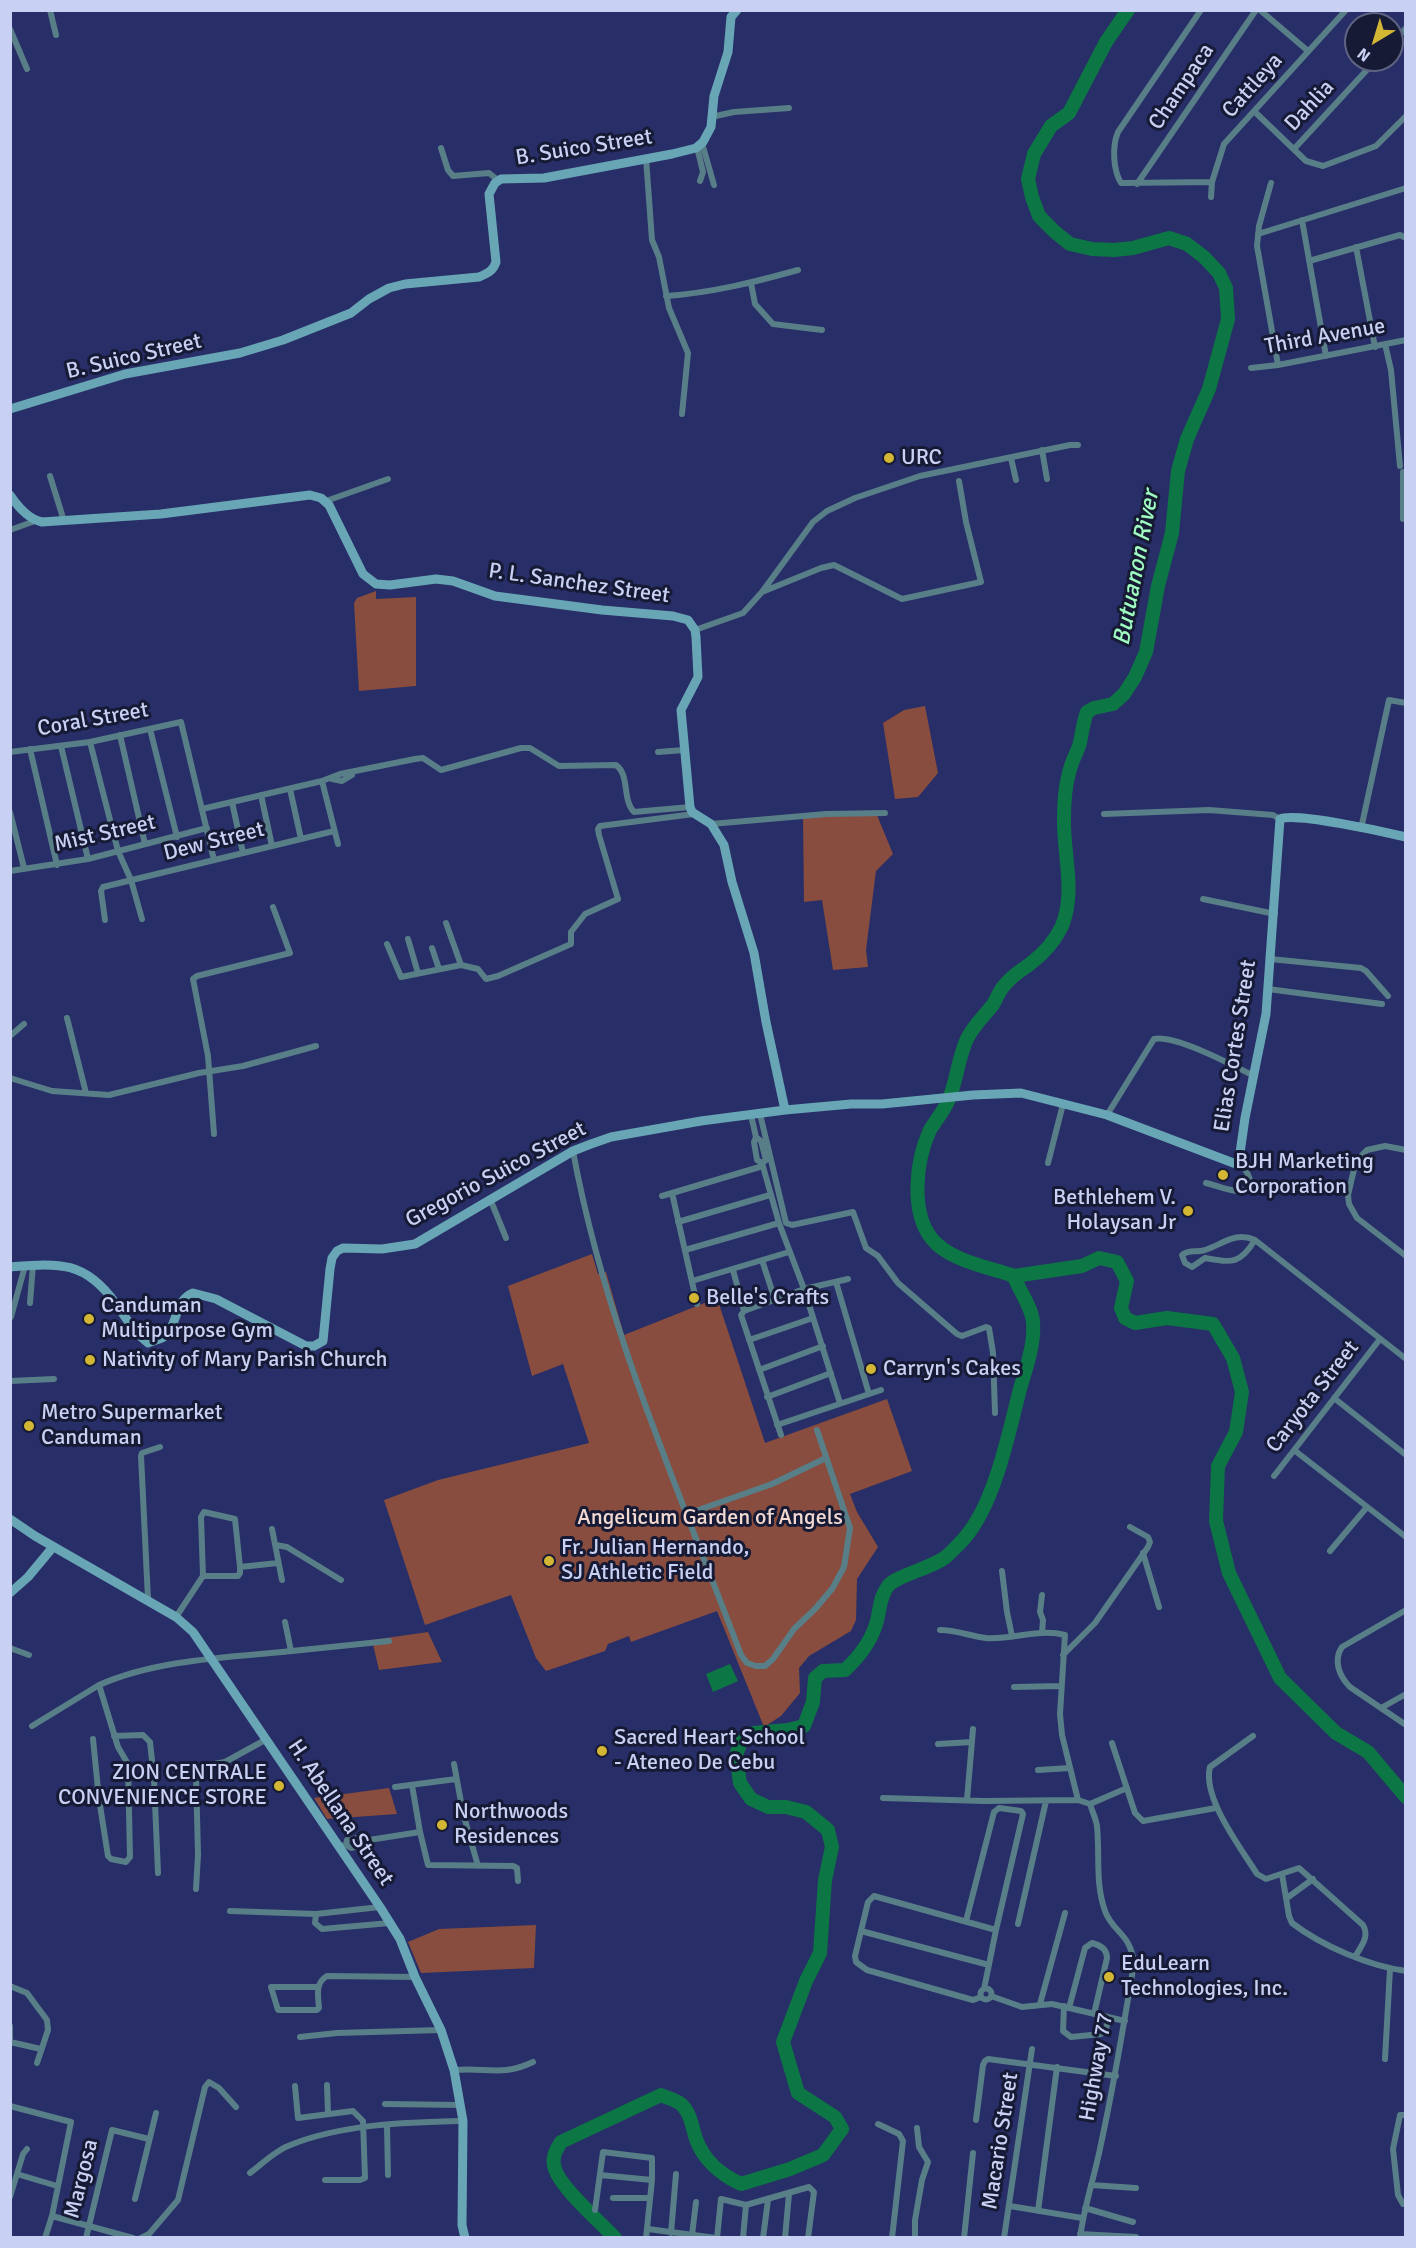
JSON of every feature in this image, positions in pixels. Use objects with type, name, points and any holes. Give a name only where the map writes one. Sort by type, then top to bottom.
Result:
[{"type":"street","points":[[50,10],[56,35]]},
{"type":"street","points":[[700,181],[703,172],[700,145],[711,127],[714,96],[728,52],[731,17],[737,10]]},
{"type":"street","points":[[1201,10],[1114,141],[1117,176],[1121,183],[1212,182]]},
{"type":"street","points":[[1258,10],[1308,51]]},
{"type":"street","name":"Champaca","points":[[1137,184],[1258,10]]},
{"type":"street","name":"Cattleya","points":[[1211,197],[1212,182],[1224,144],[1346,10]]},
{"type":"street","points":[[10,29],[27,69]]},
{"type":"street","name":"Dahlia","points":[[1294,149],[1365,72]]},
{"type":"street","points":[[711,117],[734,112],[789,108]]},
{"type":"street","points":[[1255,112],[1306,161],[1323,166],[1376,146],[1406,116]]},
{"type":"street","points":[[700,145],[714,185]]},
{"type":"street","name":"B. Suico Street","points":[[10,409],[125,374],[240,353],[283,340],[351,313],[369,299],[394,286],[479,277],[493,270],[496,262],[489,194],[491,188],[499,181],[544,178],[672,154],[700,145]]},
{"type":"street","points":[[441,148],[448,170],[453,176],[489,173],[499,181]]},
{"type":"street","points":[[646,158],[652,240],[659,257],[666,296],[688,353],[682,414]]},
{"type":"street","points":[[1271,183],[1257,246],[1278,365]]},
{"type":"street","points":[[1258,234],[1406,188]]},
{"type":"street","points":[[1302,220],[1326,356]]},
{"type":"street","points":[[1309,261],[1400,235],[1406,238]]},
{"type":"street","points":[[1356,247],[1375,347]]},
{"type":"street","points":[[666,296],[690,295],[751,283],[798,270]]},
{"type":"street","points":[[751,283],[755,304],[773,324],[822,330]]},
{"type":"street","name":"Third Avenue","points":[[1251,368],[1278,365],[1406,340]]},
{"type":"street","points":[[1384,344],[1391,370],[1404,486],[1403,519]]},
{"type":"street","points":[[695,630],[743,614],[813,522],[827,511],[894,484],[1042,450],[1078,445]]},
{"type":"street","points":[[1042,450],[1047,479]]},
{"type":"street","points":[[1011,458],[1016,480]]},
{"type":"street","points":[[50,476],[64,521]]},
{"type":"street","points":[[10,530],[35,521],[161,514],[303,495],[315,496],[326,501],[388,479]]},
{"type":"street","points":[[762,592],[834,565],[902,598],[981,582],[966,522],[960,481]]},
{"type":"street","points":[[10,495],[35,521]]},
{"type":"street","name":"P. L. Sanchez Street","points":[[326,501],[334,512],[363,574],[376,584],[390,585],[436,579],[453,581],[495,596],[684,618],[695,630],[698,677],[681,710],[692,810]]},
{"type":"street","points":[[1361,829],[1389,700],[1406,703]]},
{"type":"street","name":"Coral Street","points":[[10,752],[90,742],[182,722],[202,809]]},
{"type":"street","points":[[150,729],[177,837]]},
{"type":"street","points":[[120,735],[145,843]]},
{"type":"street","points":[[90,742],[118,851],[131,880],[142,919]]},
{"type":"street","points":[[61,746],[88,859]]},
{"type":"street","points":[[214,860],[202,809],[261,795],[332,779],[342,781],[355,773],[423,758],[441,770],[521,748],[530,748],[559,766],[616,765],[620,767],[629,807],[634,812],[692,810],[711,824],[724,845],[732,882],[749,932],[785,1110]]},
{"type":"street","points":[[30,750],[57,865]]},
{"type":"street","points":[[658,752],[684,750]]},
{"type":"street","points":[[322,781],[338,844]]},
{"type":"street","points":[[290,789],[301,839]]},
{"type":"street","points":[[261,795],[272,846]]},
{"type":"street","points":[[232,802],[243,853]]},
{"type":"street","points":[[387,944],[401,977],[461,965],[478,969],[488,980],[519,968],[571,944],[571,932],[585,914],[618,899],[597,829],[600,826],[692,810]]},
{"type":"street","points":[[1104,814],[1215,810],[1273,815],[1280,819],[1284,817],[1308,819],[1406,837]]},
{"type":"street","points":[[10,812],[24,868]]},
{"type":"street","points":[[711,824],[826,814],[885,813]]},
{"type":"street","name":"Elias Cortes Street","points":[[933,1099],[1021,1093],[1107,1115],[1233,1164],[1238,1162],[1266,1014],[1275,914],[1275,864],[1280,819]]},
{"type":"street","name":"Mist Street","points":[[10,871],[88,859],[207,828]]},
{"type":"street","name":"Dew Street","points":[[105,920],[101,891],[103,887],[334,831]]},
{"type":"street","points":[[1203,899],[1275,914]]},
{"type":"street","points":[[214,1134],[210,1072],[193,979],[197,976],[290,953],[273,907]]},
{"type":"street","points":[[446,923],[461,965]]},
{"type":"street","points":[[408,939],[418,973]]},
{"type":"street","points":[[432,948],[439,969]]},
{"type":"street","points":[[1270,959],[1361,968],[1388,996]]},
{"type":"street","points":[[1268,989],[1382,1004]]},
{"type":"street","points":[[67,1018],[86,1093]]},
{"type":"street","points":[[10,1036],[24,1024]]},
{"type":"street","points":[[1107,1115],[1154,1039],[1168,1039],[1190,1047],[1254,1076]]},
{"type":"street","points":[[10,1078],[52,1091],[109,1095],[243,1066],[316,1046]]},
{"type":"street","name":"Gregorio Suico Street","points":[[10,1267],[64,1265],[75,1269],[105,1288],[135,1331],[148,1343],[162,1338],[168,1332],[181,1301],[193,1293],[216,1299],[306,1346],[314,1346],[323,1341],[330,1269],[332,1258],[337,1251],[343,1248],[382,1249],[415,1244],[573,1151],[611,1137],[701,1121],[785,1110],[933,1099]]},
{"type":"street","points":[[1048,1163],[1062,1104]]},
{"type":"street","points":[[756,1114],[756,1137],[762,1144],[766,1160],[763,1165],[770,1195],[804,1289],[840,1403]]},
{"type":"street","points":[[756,1114],[786,1222],[792,1225],[853,1212],[864,1245],[878,1256],[898,1283],[957,1334],[962,1336],[986,1327],[989,1328],[993,1353],[995,1413]]},
{"type":"street","points":[[1406,1150],[1384,1146],[1367,1150],[1356,1161],[1348,1195],[1349,1204],[1357,1218],[1406,1256]]},
{"type":"street","points":[[573,1151],[617,1328],[741,1655],[747,1663],[756,1666],[765,1666],[773,1659],[794,1629],[832,1589],[844,1568],[850,1528],[817,1430]]},
{"type":"street","points":[[1206,1183],[1238,1191],[1245,1190],[1251,1181],[1247,1169],[1238,1162]]},
{"type":"street","points":[[662,1196],[763,1165]]},
{"type":"street","points":[[672,1193],[697,1304]]},
{"type":"street","points":[[678,1222],[770,1195]]},
{"type":"street","points":[[491,1201],[506,1238]]},
{"type":"street","points":[[684,1250],[779,1223]]},
{"type":"street","points":[[1256,1240],[1238,1260],[1204,1255],[1222,1241],[1247,1236],[1256,1240],[1406,1359]]},
{"type":"street","points":[[692,1281],[789,1252]]},
{"type":"street","points":[[762,1260],[775,1300]]},
{"type":"street","points":[[29,1265],[30,1303]]},
{"type":"street","points":[[11,1317],[29,1265]]},
{"type":"street","points":[[733,1270],[744,1311]]},
{"type":"street","points":[[780,1435],[741,1316],[744,1311],[804,1289],[848,1279]]},
{"type":"street","points":[[836,1282],[869,1394]]},
{"type":"street","points":[[749,1340],[813,1318]]},
{"type":"street","name":"Caryota Street","points":[[1274,1476],[1380,1339]]},
{"type":"street","points":[[759,1370],[823,1346]]},
{"type":"street","points":[[767,1397],[831,1373]]},
{"type":"street","points":[[10,1382],[54,1379]]},
{"type":"street","points":[[777,1425],[880,1390]]},
{"type":"street","points":[[1334,1398],[1406,1455]]},
{"type":"street","points":[[148,1599],[141,1456],[142,1453],[160,1447]]},
{"type":"street","points":[[1294,1450],[1406,1537]]},
{"type":"street","points":[[687,1514],[772,1484],[826,1458]]},
{"type":"street","points":[[1330,1551],[1367,1507]]},
{"type":"street","points":[[177,1617],[203,1576],[201,1518],[204,1512],[235,1519],[240,1573],[238,1576],[203,1576]]},
{"type":"street","name":"H. Abellana Street","points":[[10,1519],[53,1547],[148,1599],[177,1617],[193,1632],[342,1846],[400,1939],[415,1977],[441,2030],[454,2070],[464,2121],[462,2224],[465,2238]]},
{"type":"street","points":[[1064,1655],[1095,1623],[1150,1542],[1148,1537],[1130,1527]]},
{"type":"street","points":[[272,1528],[282,1580]]},
{"type":"street","points":[[276,1545],[287,1547],[341,1580]]},
{"type":"street","points":[[10,1593],[28,1577],[53,1547]]},
{"type":"street","points":[[1143,1553],[1159,1607]]},
{"type":"street","points":[[240,1567],[278,1563]]},
{"type":"street","points":[[1002,1571],[1012,1636]]},
{"type":"street","points":[[1042,1595],[1040,1612],[1043,1620],[1042,1633]]},
{"type":"street","points":[[1406,1610],[1342,1647],[1337,1654],[1337,1663],[1344,1681],[1406,1725]]},
{"type":"street","points":[[285,1623],[291,1651]]},
{"type":"street","points":[[940,1630],[956,1630],[987,1638],[1042,1633],[1065,1635],[1060,1686],[1062,1735],[1078,1800]]},
{"type":"street","points":[[32,1726],[99,1685],[161,1667],[212,1658],[389,1641]]},
{"type":"street","points":[[10,1648],[28,1655]]},
{"type":"street","points":[[93,1739],[108,1856],[111,1859],[126,1862],[130,1857],[128,1764],[114,1736],[99,1685]]},
{"type":"street","points":[[1014,1687],[1060,1686]]},
{"type":"street","points":[[1381,1708],[1406,1694]]},
{"type":"street","points":[[967,1800],[973,1729]]},
{"type":"street","points":[[114,1736],[142,1735],[150,1742],[158,1873]]},
{"type":"street","points":[[1253,1736],[1210,1767],[1209,1773],[1216,1808],[1257,1874],[1266,1879],[1299,1868],[1363,1925],[1366,1937],[1355,1957]]},
{"type":"street","points":[[196,1889],[198,1855],[196,1775],[198,1767],[225,1762],[267,1740]]},
{"type":"street","points":[[938,1744],[972,1742]]},
{"type":"street","points":[[1112,1743],[1135,1813],[1143,1821],[1216,1808]]},
{"type":"street","points":[[454,1764],[478,1866]]},
{"type":"street","points":[[1038,1770],[1070,1768]]},
{"type":"street","points":[[395,1787],[456,1779]]},
{"type":"street","points":[[412,1785],[420,1832],[427,1863],[430,1866],[514,1866],[517,1868],[518,1881]]},
{"type":"street","points":[[883,1797],[1078,1800],[1090,1804],[1127,1788]]},
{"type":"street","points":[[1018,1923],[1046,1801]]},
{"type":"street","name":"Highway 77","points":[[1080,2236],[1082,2218],[1116,2076],[1134,1963],[1127,1939],[1108,1918],[1105,1910],[1098,1871],[1097,1825],[1090,1804]]},
{"type":"street","points":[[966,1921],[994,1812],[999,1808],[1022,1811],[981,1997]]},
{"type":"street","points":[[342,1846],[347,1840],[364,1837],[369,1840],[420,1832]]},
{"type":"street","points":[[1282,1874],[1288,1916],[1292,1923],[1355,1957],[1390,1969],[1406,1971]]},
{"type":"street","points":[[1287,1898],[1313,1879]]},
{"type":"street","points":[[991,1996],[985,2000],[981,1997],[973,2000],[861,1967],[855,1956],[868,1902],[874,1896],[996,1930]]},
{"type":"street","points":[[230,1911],[316,1914],[380,1907]]},
{"type":"street","points":[[1040,2004],[1065,1913]]},
{"type":"street","points":[[316,1914],[315,1923],[322,1929],[390,1923]]},
{"type":"street","points":[[861,1931],[989,1965]]},
{"type":"street","points":[[1094,2014],[1107,1958],[1106,1953],[1097,1944],[1092,1943],[1085,1948],[1066,2007],[1063,2031],[1071,2037],[1101,2034],[1106,2030],[1108,2018]]},
{"type":"street","points":[[1385,2059],[1390,1969]]},
{"type":"street","points":[[318,1987],[271,1987],[280,2011],[318,2010],[318,1987],[324,1977],[415,1977]]},
{"type":"street","points":[[10,1986],[27,1993],[47,2020],[48,2030],[37,2063]]},
{"type":"street","points":[[984,1989],[991,1992],[991,1996],[1022,2007],[1052,2004],[1125,2021]]},
{"type":"street","points":[[10,2026],[10,2041],[41,2049]]},
{"type":"street","points":[[300,2037],[318,2034],[441,2030]]},
{"type":"street","name":"Macario Street","points":[[1004,2238],[1032,2049]]},
{"type":"street","points":[[976,2120],[985,2061],[988,2059],[1116,2076]]},
{"type":"street","points":[[454,2070],[471,2068],[495,2072],[514,2070],[533,2062]]},
{"type":"street","points":[[1038,2211],[1057,2067]]},
{"type":"street","points":[[141,2238],[149,2234],[178,2200],[205,2087],[209,2082],[214,2084],[236,2107]]},
{"type":"street","points":[[327,2085],[328,2113]]},
{"type":"street","points":[[295,2086],[298,2118],[353,2111],[361,2117],[364,2128],[365,2178],[324,2180]]},
{"type":"street","points":[[386,2104],[460,2104]]},
{"type":"street","points":[[10,2106],[71,2122],[52,2216],[45,2238]]},
{"type":"street","points":[[135,2199],[156,2113]]},
{"type":"street","points":[[1406,2115],[1400,2115],[1394,2149],[1398,2195],[1403,2204],[1406,2204]]},
{"type":"street","points":[[250,2173],[286,2147],[319,2136],[364,2128],[464,2121]]},
{"type":"street","points":[[878,2124],[899,2134],[903,2141],[891,2238]]},
{"type":"street","points":[[387,2126],[388,2175]]},
{"type":"street","points":[[915,2238],[915,2220],[928,2163],[919,2146],[917,2128]]},
{"type":"street","name":"Margosa","points":[[86,2238],[112,2130],[149,2139]]},
{"type":"street","points":[[10,2197],[23,2154],[27,2150]]},
{"type":"street","points":[[595,2210],[602,2154],[605,2151],[652,2158],[651,2198],[646,2238]]},
{"type":"street","points":[[964,2238],[973,2153]]},
{"type":"street","points":[[17,2174],[57,2186]]},
{"type":"street","points":[[673,2235],[676,2174]]},
{"type":"street","points":[[600,2175],[652,2180]]},
{"type":"street","points":[[1091,2185],[1136,2188]]},
{"type":"street","points":[[648,2229],[673,2235],[716,2238],[721,2199],[746,2205],[809,2187],[813,2190],[808,2238]]},
{"type":"street","points":[[785,2238],[789,2194]]},
{"type":"street","points":[[614,2198],[651,2198]]},
{"type":"street","points":[[763,2238],[768,2200]]},
{"type":"street","points":[[692,2235],[696,2202]]},
{"type":"street","points":[[743,2238],[746,2205]]},
{"type":"street","points":[[1010,2206],[1082,2218]]},
{"type":"street","points":[[1085,2208],[1133,2222]]},
{"type":"street","points":[[52,2216],[133,2238]]},
{"type":"street","points":[[1080,2236],[1136,2237]]},
{"type":"green space","points":[[376,591],[376,599],[416,597],[416,686],[359,691],[354,603],[357,598]]},
{"type":"green space","points":[[925,706],[938,773],[918,797],[895,799],[883,723],[904,710]]},
{"type":"green space","points":[[877,815],[893,854],[876,871],[866,950],[868,967],[833,970],[822,900],[804,902],[803,817]]},
{"type":"green space","name":"Angelicum Garden of Angels","points":[[592,1254],[598,1274],[606,1272],[624,1335],[717,1298],[765,1443],[887,1399],[912,1471],[850,1494],[857,1512],[878,1547],[857,1579],[856,1620],[851,1631],[809,1656],[799,1668],[800,1693],[781,1716],[764,1727],[717,1611],[631,1642],[629,1636],[608,1644],[605,1651],[546,1671],[536,1658],[511,1595],[425,1625],[384,1500],[438,1480],[589,1443],[563,1364],[532,1376],[508,1286]]},
{"type":"green space","points":[[428,1632],[442,1662],[379,1670],[372,1640]]},
{"type":"green space","points":[[389,1788],[397,1814],[327,1819],[314,1798]]},
{"type":"green space","points":[[536,1925],[534,1968],[421,1973],[408,1942],[439,1929]]},
{"type":"shaded area","points":[[730,1664],[738,1681],[713,1692],[706,1674]]},
{"type":"waterway","name":"Butuanon River","points":[[615,2238],[572,2195],[559,2177],[555,2169],[554,2158],[561,2142],[661,2095],[682,2105],[703,2154],[726,2176],[741,2184],[790,2169],[823,2155],[842,2129],[835,2117],[798,2093],[783,2042],[806,1981],[820,1953],[825,1880],[832,1847],[828,1830],[806,1812],[786,1807],[768,1807],[751,1799],[740,1783],[736,1755],[741,1742],[753,1733],[804,1726],[813,1702],[815,1678],[823,1671],[845,1670],[860,1654],[875,1628],[882,1598],[888,1586],[899,1578],[942,1559],[968,1534],[979,1517],[994,1482],[1030,1356],[1033,1339],[1032,1316],[1014,1276],[959,1258],[940,1247],[932,1239],[920,1215],[919,1171],[925,1142],[949,1099],[969,1034],[992,1006],[1006,983],[1044,952],[1062,926],[1069,886],[1064,813],[1070,769],[1080,743],[1087,712],[1113,704],[1124,694],[1135,677],[1146,652],[1158,586],[1172,533],[1178,471],[1187,439],[1209,389],[1228,319],[1226,288],[1219,273],[1187,244],[1169,238],[1133,248],[1114,250],[1092,249],[1070,244],[1039,216],[1032,197],[1028,179],[1034,154],[1051,126],[1069,113],[1106,42],[1128,10]]},
{"type":"waterway","points":[[1014,1276],[1082,1266],[1099,1258],[1117,1262],[1127,1281],[1121,1308],[1125,1318],[1135,1323],[1167,1318],[1213,1324],[1233,1358],[1242,1392],[1236,1432],[1218,1466],[1216,1521],[1229,1573],[1280,1678],[1336,1733],[1368,1752],[1406,1797]]},
{"type":"place","name":"URC","points":[[889,458]]},
{"type":"place","name":"BJH Marketing Corporation","points":[[1223,1175]]},
{"type":"place","name":"Bethlehem V. Holaysan Jr","points":[[1188,1211]]},
{"type":"place","name":"Belle's Crafts","points":[[694,1298]]},
{"type":"place","name":"Canduman Multipurpose Gym","points":[[89,1319]]},
{"type":"place","name":"Nativity of Mary Parish Church","points":[[90,1360]]},
{"type":"place","name":"Carryn's Cakes","points":[[871,1369]]},
{"type":"place","name":"Metro Supermarket Canduman","points":[[29,1426]]},
{"type":"place","name":"Fr. Julian Hernando, SJ Athletic Field","points":[[549,1561]]},
{"type":"place","name":"Sacred Heart School - Ateneo De Cebu","points":[[602,1751]]},
{"type":"place","name":"ZION CENTRALE CONVENIENCE STORE","points":[[279,1786]]},
{"type":"place","name":"Northwoods Residences","points":[[442,1825]]},
{"type":"place","name":"EduLearn Technologies, Inc.","points":[[1109,1977]]}]
